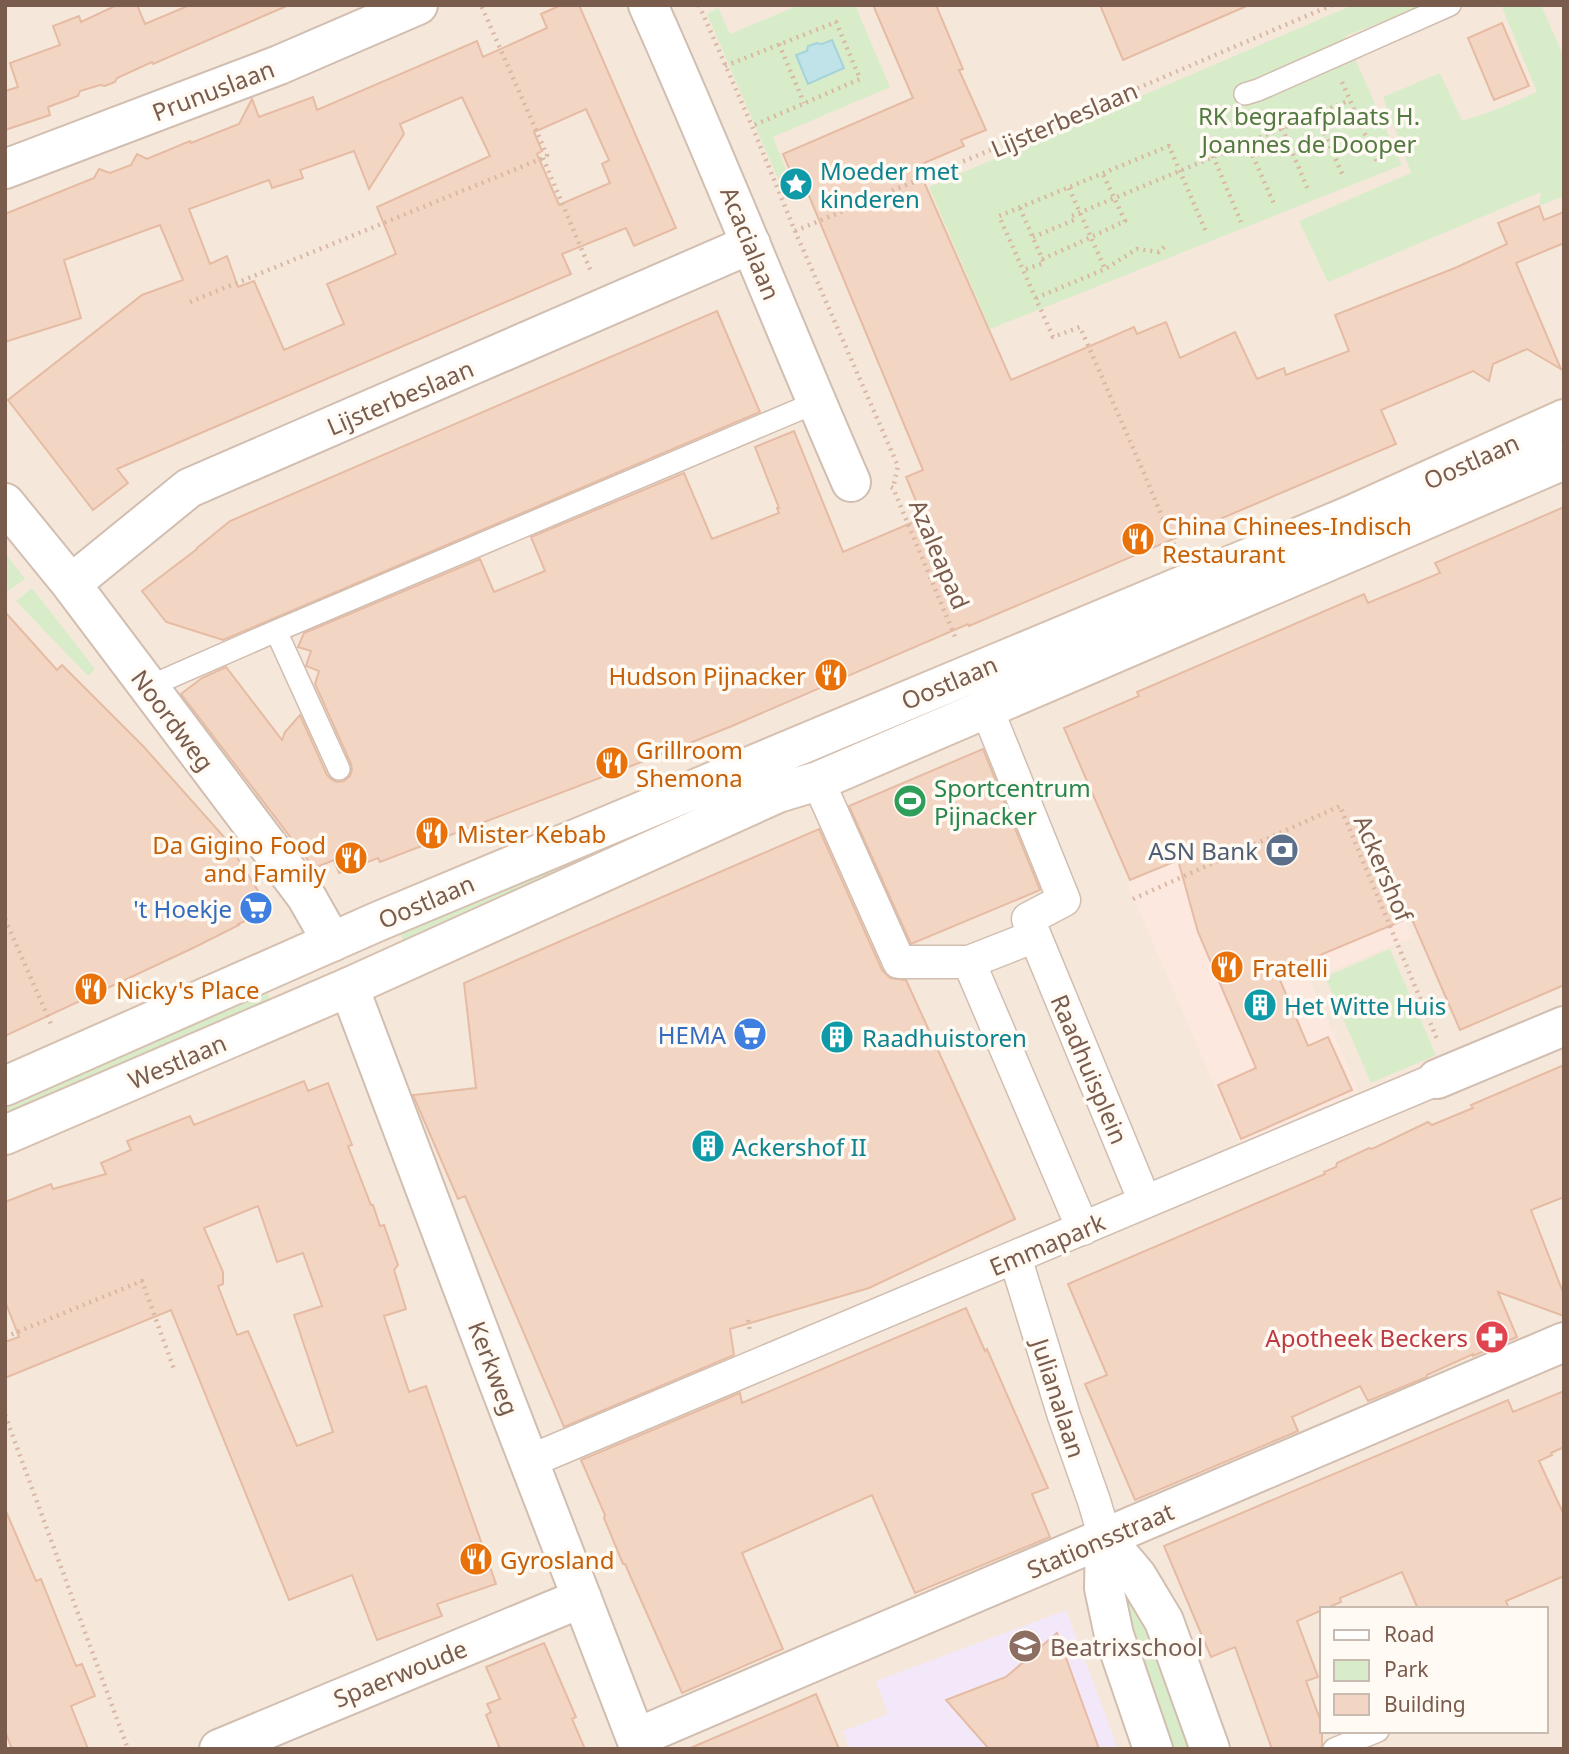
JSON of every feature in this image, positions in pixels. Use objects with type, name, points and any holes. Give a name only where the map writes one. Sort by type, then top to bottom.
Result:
[{"type":"street","name":"Prunuslaan","points":[[5,169],[279,65],[418,5]]},
{"type":"street","name":"Acacialaan","points":[[648,5],[851,482]]},
{"type":"street","name":"Lijsterbeslaan","points":[[71,584],[189,488],[751,244]]},
{"type":"street","name":"Oostlaan","points":[[349,987],[778,793],[818,781],[978,691],[1349,516],[1564,419]]},
{"type":"street","name":"Oostlaan","points":[[332,942],[379,920],[978,691],[1564,460]]},
{"type":"street","name":"Noordweg","points":[[5,503],[71,584],[306,896],[332,942]]},
{"type":"street","points":[[818,781],[899,962],[969,961],[1035,936],[1028,919],[1064,900],[978,691]]},
{"type":"street","name":"Raadhuisplein","points":[[1035,936],[1145,1202]]},
{"type":"street","name":"Westlaan","points":[[5,1086],[332,942]]},
{"type":"street","points":[[969,961],[1083,1229]]},
{"type":"street","name":"Westlaan","points":[[5,1135],[349,987]]},
{"type":"street","name":"Kerkweg","points":[[349,987],[638,1744]]},
{"type":"street","name":"Emmapark","points":[[530,1461],[1564,1026]]},
{"type":"street","name":"Julianalaan","points":[[1015,1257],[1059,1403],[1105,1538],[1104,1588],[1114,1635],[1153,1749]]},
{"type":"street","name":"Stationsstraat","points":[[638,1744],[912,1618],[1564,1342]]},
{"type":"street","name":"Julianalaan","points":[[1105,1538],[1137,1576],[1164,1622],[1210,1749]]},
{"type":"street","name":"Spaerwoude","points":[[219,1749],[582,1598]]},
{"type":"lane","points":[[1245,94],[1450,5]]},
{"type":"lane","points":[[148,687],[817,402]]},
{"type":"lane","points":[[276,631],[339,769]]},
{"type":"lane","points":[[1334,1749],[1373,1733]]},
{"type":"path","points":[[190,302],[547,155],[481,5]]},
{"type":"path","points":[[699,5],[898,466],[893,488]]},
{"type":"path","name":"Lijsterbeslaan","points":[[795,231],[1332,5]]},
{"type":"path","points":[[725,66],[836,22],[860,79],[752,126]]},
{"type":"path","points":[[779,44],[804,103]]},
{"type":"path","points":[[1033,237],[1074,220],[1072,216],[1081,212],[1350,100],[1378,164]]},
{"type":"path","points":[[1316,114],[1343,176]]},
{"type":"path","points":[[1282,128],[1309,192]]},
{"type":"path","points":[[1247,143],[1275,206]]},
{"type":"path","points":[[1174,545],[1080,327],[1053,337],[999,216],[1169,146],[1207,234]]},
{"type":"path","points":[[1213,156],[1241,222]]},
{"type":"path","points":[[543,158],[606,308]]},
{"type":"path","points":[[1042,259],[1125,221],[1103,174]]},
{"type":"path","points":[[1069,188],[1105,269]]},
{"type":"path","points":[[1020,208],[1044,263],[1023,270]]},
{"type":"path","points":[[1036,298],[1105,269],[1137,249],[1159,252],[1167,245]]},
{"type":"path","name":"Azaleapad","points":[[851,482],[893,488],[978,691]]},
{"type":"path","name":"Ackershof","points":[[1133,899],[1340,806],[1444,1076]]},
{"type":"path","points":[[5,919],[65,1058]]},
{"type":"path","points":[[5,1337],[142,1281],[174,1369]]},
{"type":"path","points":[[5,1415],[128,1749]]},
{"type":"shaded area","points":[[5,5],[1564,5],[1564,1749],[5,1749]]},
{"type":"shaded area","points":[[1351,789],[1412,937],[1309,980],[1359,1091],[1240,1144],[1127,883]]},
{"type":"shaded area","name":"Beatrixschool","points":[[1066,1610],[1118,1749],[850,1749],[843,1731],[888,1714],[876,1681]]},
{"type":"green space","points":[[799,5],[855,5],[890,87],[773,137],[788,175],[778,179],[707,14],[718,8],[730,34]]},
{"type":"green space","name":"RK begraafplaats H. Joannes de Dooper","points":[[1353,5],[1427,5],[1345,36],[1402,165],[990,329],[929,187]]},
{"type":"green space","points":[[1501,5],[1541,5],[1564,57],[1564,196],[1539,206],[1541,192],[1328,282],[1299,221],[1411,173],[1383,97],[1440,73],[1462,121],[1537,92]]},
{"type":"green space","points":[[5,553],[25,579],[7,591],[5,590]]},
{"type":"green space","points":[[32,588],[95,669],[88,676],[16,601]]},
{"type":"green space","points":[[724,791],[717,813],[405,946],[399,930]]},
{"type":"green space","points":[[1390,949],[1436,1055],[1371,1083],[1325,977]]},
{"type":"green space","points":[[265,987],[272,1004],[5,1121],[5,1101]]},
{"type":"green space","points":[[1126,1576],[1194,1749],[1162,1749],[1120,1631]]},
{"type":"water","points":[[832,40],[844,68],[808,84],[796,55],[807,51],[808,46]]},
{"type":"building","points":[[117,5],[137,5],[145,24],[190,5],[289,5],[153,64],[152,62],[117,78],[115,82],[80,91],[78,96],[48,107],[50,115],[5,130],[5,91],[18,87],[10,63],[60,45],[53,26],[79,16],[81,22]]},
{"type":"building","points":[[561,5],[579,5],[676,228],[634,246],[626,228],[562,254],[571,274],[117,469],[128,483],[93,510],[8,400],[142,295],[183,280],[160,225],[64,260],[81,318],[5,342],[5,214],[94,178],[99,169],[110,173],[131,165],[137,154],[147,159],[239,124],[252,99],[259,117],[313,97],[317,110],[477,41],[483,57],[547,28],[541,14]],"holes":[[[462,97],[490,156],[377,207],[396,254],[327,284],[344,324],[284,350],[254,281],[238,287],[227,256],[210,264],[189,209],[269,180],[272,188],[303,178],[300,170],[354,151],[369,189],[404,134],[400,124]],[[586,109],[609,160],[602,164],[610,183],[559,205],[537,154],[542,151],[534,132]]]},
{"type":"building","points":[[873,5],[936,5],[963,69],[959,70],[986,130],[961,140],[964,146],[917,166],[1011,380],[1134,327],[1137,334],[1166,322],[1180,358],[1235,332],[1257,379],[1284,368],[1286,375],[1349,351],[1335,315],[1455,268],[1507,244],[1498,223],[1539,206],[1544,220],[1564,212],[1564,243],[1516,263],[1561,369],[1527,349],[1493,364],[1489,381],[1473,371],[1381,410],[1396,444],[665,753],[380,862],[378,858],[339,873],[334,860],[314,868],[181,694],[202,678],[226,667],[282,740],[285,732],[300,715],[327,775],[337,782],[344,781],[350,776],[351,764],[315,684],[319,671],[306,666],[311,651],[298,647],[304,633],[480,559],[494,592],[545,571],[531,537],[684,473],[712,539],[779,513],[755,447],[794,431],[843,552],[923,518],[906,477],[923,470],[807,191],[800,194],[783,154],[913,98]]},
{"type":"building","points":[[1100,5],[1249,5],[1123,60]]},
{"type":"building","points":[[1502,23],[1529,86],[1494,100],[1468,38]]},
{"type":"building","points":[[717,311],[760,412],[223,640],[166,622],[142,591],[230,521]]},
{"type":"building","points":[[1564,507],[1564,985],[1460,1030],[1411,917],[1277,973],[1308,1046],[1328,1037],[1352,1090],[1241,1139],[1218,1085],[1256,1068],[1198,932],[1178,860],[1130,880],[1064,728],[1139,696],[1137,692],[1364,594],[1368,603],[1440,573],[1435,563]]},
{"type":"building","points":[[5,612],[57,670],[62,665],[143,746],[225,838],[270,910],[5,1036]]},
{"type":"building","points":[[983,749],[1040,890],[911,944],[849,806]]},
{"type":"building","name":"Ackershof II","points":[[819,829],[882,970],[890,978],[906,980],[1015,1219],[869,1288],[730,1329],[734,1355],[564,1427],[465,1196],[458,1199],[413,1095],[476,1088],[464,983]]},
{"type":"building","points":[[1564,1065],[1564,1197],[1531,1210],[1564,1295],[1564,1316],[1498,1292],[1517,1337],[1368,1401],[1360,1386],[1292,1417],[1298,1431],[1135,1500],[1085,1384],[1107,1375],[1068,1284],[1325,1174],[1324,1172],[1336,1167],[1337,1163],[1369,1148],[1372,1149],[1428,1122],[1432,1125],[1473,1108],[1471,1105]]},
{"type":"building","points":[[304,1081],[308,1091],[328,1083],[352,1145],[348,1146],[380,1226],[384,1225],[398,1265],[394,1270],[406,1309],[384,1316],[409,1392],[426,1386],[496,1584],[437,1604],[442,1616],[377,1640],[352,1575],[289,1600],[171,1310],[5,1378],[5,1342],[19,1337],[5,1301],[5,1202],[51,1184],[53,1189],[106,1174],[101,1163],[131,1150],[127,1141],[190,1116],[194,1125]],"holes":[[[258,1206],[277,1262],[303,1253],[322,1306],[294,1315],[333,1432],[297,1446],[248,1331],[237,1335],[218,1286],[223,1284],[223,1272],[204,1228]]]},
{"type":"building","points":[[966,1308],[985,1351],[987,1349],[1048,1488],[1032,1494],[1050,1537],[915,1593],[872,1495],[742,1553],[783,1649],[682,1693],[623,1564],[581,1460],[740,1393],[742,1403]]},
{"type":"building","points":[[1564,1391],[1564,1447],[1539,1461],[1564,1515],[1564,1576],[1506,1601],[1508,1607],[1417,1607],[1402,1572],[1340,1598],[1341,1602],[1329,1607],[1320,1607],[1320,1611],[1297,1621],[1318,1677],[1306,1681],[1320,1720],[1321,1749],[1272,1749],[1235,1647],[1211,1657],[1164,1546],[1508,1400],[1513,1412]]},
{"type":"building","points":[[5,1509],[36,1581],[41,1579],[76,1666],[82,1664],[95,1696],[71,1706],[88,1749],[12,1749],[5,1731]]},
{"type":"building","points":[[1057,1633],[1099,1749],[989,1749],[946,1700],[1006,1677]]},
{"type":"building","points":[[544,1643],[576,1717],[572,1719],[585,1749],[500,1749],[486,1715],[491,1712],[487,1704],[500,1699],[486,1667]]},
{"type":"building","points":[[816,1694],[839,1749],[688,1749],[789,1706]]},
{"type":"place","name":"Moeder met kinderen","points":[[796,184]]},
{"type":"place","name":"China Chinees-Indisch Restaurant","points":[[1138,539]]},
{"type":"place","name":"Hudson Pijnacker","points":[[831,675]]},
{"type":"place","name":"Grillroom Shemona","points":[[612,763]]},
{"type":"place","name":"Sportcentrum Pijnacker","points":[[910,801]]},
{"type":"place","name":"Mister Kebab","points":[[432,833]]},
{"type":"place","name":"ASN Bank","points":[[1282,850]]},
{"type":"place","name":"Da Gigino Food and Family","points":[[351,858]]},
{"type":"place","name":"'t Hoekje","points":[[256,908]]},
{"type":"place","name":"Fratelli","points":[[1227,967]]},
{"type":"place","name":"Nicky's Place","points":[[91,989]]},
{"type":"place","name":"Het Witte Huis","points":[[1260,1005]]},
{"type":"place","name":"HEMA","points":[[750,1034]]},
{"type":"place","name":"Raadhuistoren","points":[[837,1037]]},
{"type":"place","name":"Ackershof II","points":[[708,1146]]},
{"type":"place","name":"Apotheek Beckers","points":[[1492,1337]]},
{"type":"place","name":"Gyrosland","points":[[476,1559]]},
{"type":"place","name":"Beatrixschool","points":[[1025,1646]]}]
